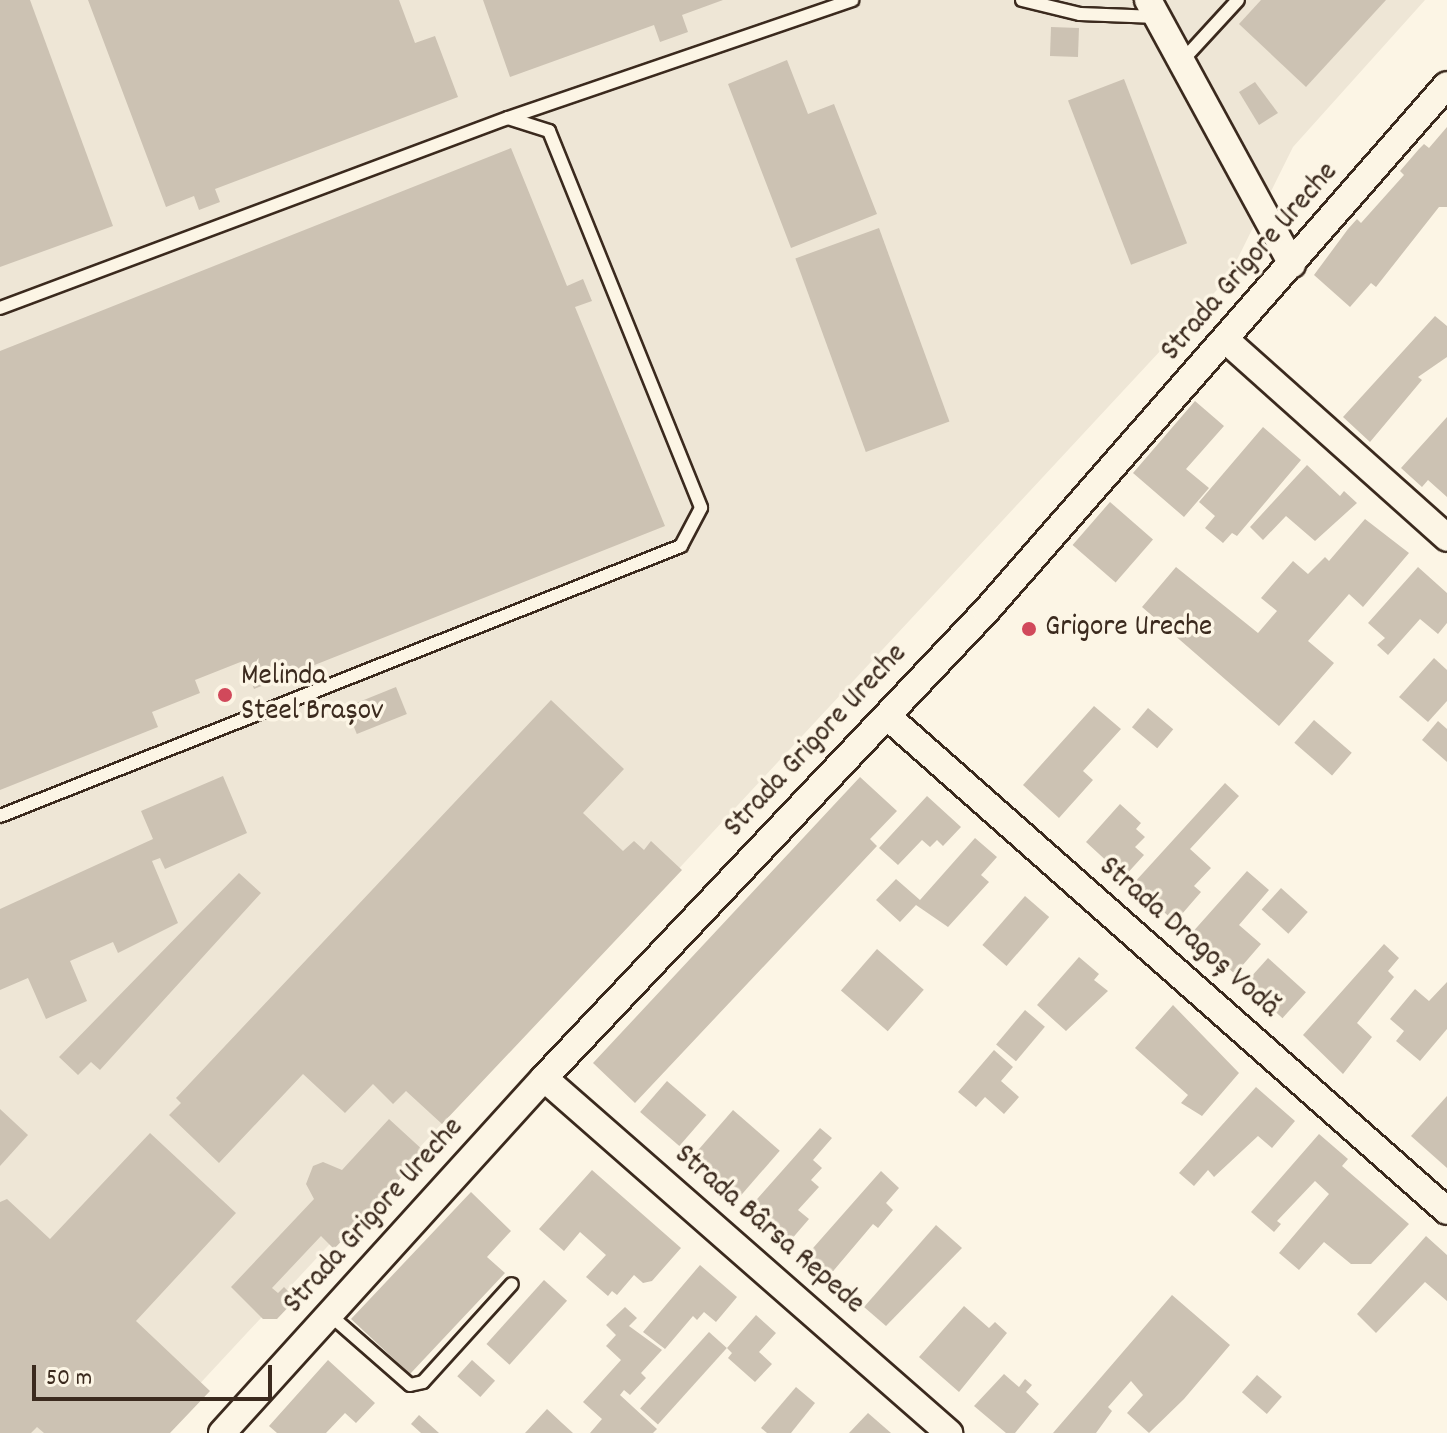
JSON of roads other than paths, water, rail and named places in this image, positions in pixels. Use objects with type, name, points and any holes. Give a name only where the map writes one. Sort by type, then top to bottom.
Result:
[{"type":"street","points":[[1152,8],[1292,264]]},
{"type":"street","name":"Strada Grigore Ureche","points":[[222,1433],[544,1078],[887,716],[1227,341],[1447,85]]},
{"type":"street","points":[[1227,341],[1447,538]]},
{"type":"street","name":"Strada Dragoș Vodă","points":[[887,716],[1447,1211]]},
{"type":"street","name":"Strada Bârsa Repede","points":[[544,1078],[949,1433]]},
{"type":"lane","points":[[0,308],[508,118],[852,0]]},
{"type":"lane","points":[[1022,0],[1080,14],[1152,8]]},
{"type":"lane","points":[[1181,62],[1238,0]]},
{"type":"lane","points":[[0,816],[681,546],[701,508],[549,131],[508,118]]},
{"type":"lane","points":[[330,1315],[410,1385],[423,1382],[512,1284]]},
{"type":"place","name":"Grigore Ureche","points":[[1029,629]]},
{"type":"place","name":"Melinda Steel Brașov","points":[[225,695]]}]
